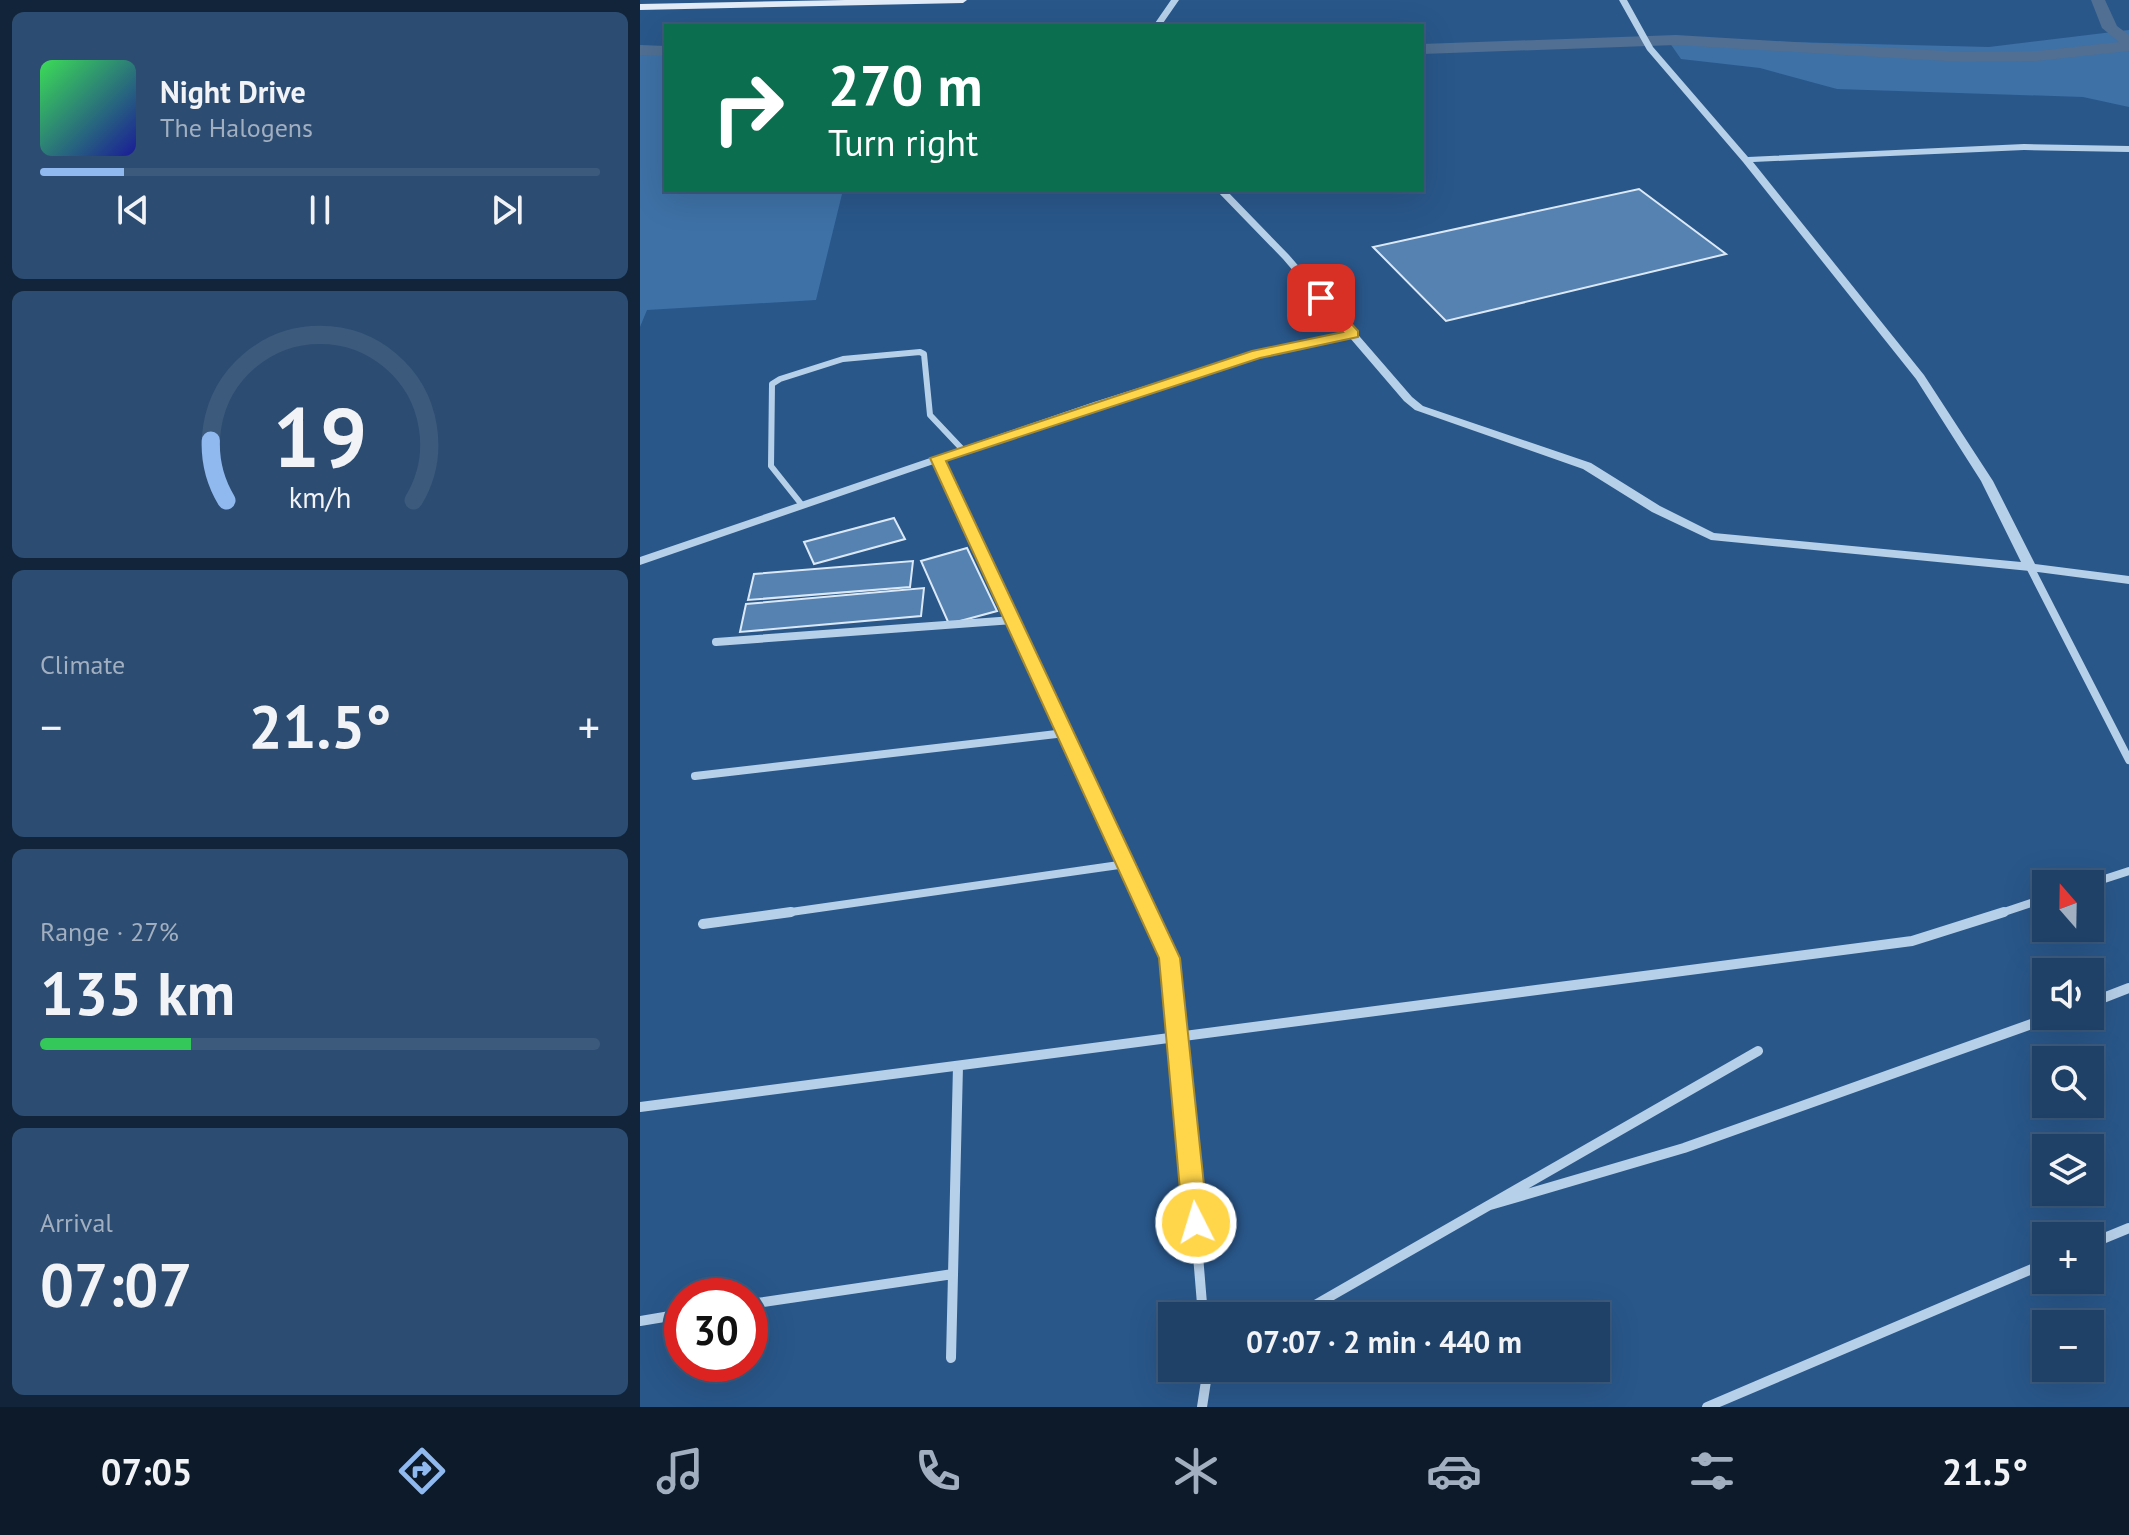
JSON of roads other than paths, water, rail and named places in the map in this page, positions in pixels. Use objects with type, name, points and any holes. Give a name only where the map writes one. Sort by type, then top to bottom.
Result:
[{"type":"main road","points":[[640,7],[963,0]]},
{"type":"street","points":[[1158,24],[1175,0]]},
{"type":"street","points":[[1623,0],[1650,48],[1746,160],[1920,377],[1987,481],[2129,760]]},
{"type":"street","points":[[1746,160],[2024,147],[2129,149]]},
{"type":"street","points":[[1223,192],[1286,257],[1419,408],[1587,466],[1656,509],[1711,536],[2030,567],[2129,580]]},
{"type":"street","points":[[640,561],[938,458],[1257,354],[1353,334]]},
{"type":"street","points":[[802,505],[771,466],[772,384],[780,379],[843,359],[920,352],[924,354],[930,415],[963,450]]},
{"type":"street","points":[[938,458],[1169,958],[1180,1037],[1202,1302]]},
{"type":"street","points":[[716,642],[1013,620]]},
{"type":"street","points":[[695,776],[1065,733]]},
{"type":"street","points":[[703,924],[1126,864]]},
{"type":"street","points":[[2104,879],[2129,871]]},
{"type":"street","points":[[640,1107],[1912,941],[2032,902]]},
{"type":"street","points":[[2104,998],[2129,988]]},
{"type":"street","points":[[1490,1205],[1684,1148],[2032,1024]]},
{"type":"street","points":[[1320,1302],[1758,1051]]},
{"type":"street","points":[[951,1358],[958,1066]]},
{"type":"street","points":[[2104,1238],[2129,1228]]},
{"type":"street","points":[[1707,1407],[2032,1269]]},
{"type":"street","points":[[768,1301],[953,1274]]},
{"type":"street","points":[[640,1321],[664,1317]]},
{"type":"street","points":[[1202,1407],[1206,1382]]},
{"type":"waterway","points":[[2098,0],[2110,28],[2129,42]]},
{"type":"waterway","points":[[1424,49],[1676,40],[1962,57],[2037,56],[2129,46]]},
{"type":"waterway","points":[[640,50],[664,51]]}]
